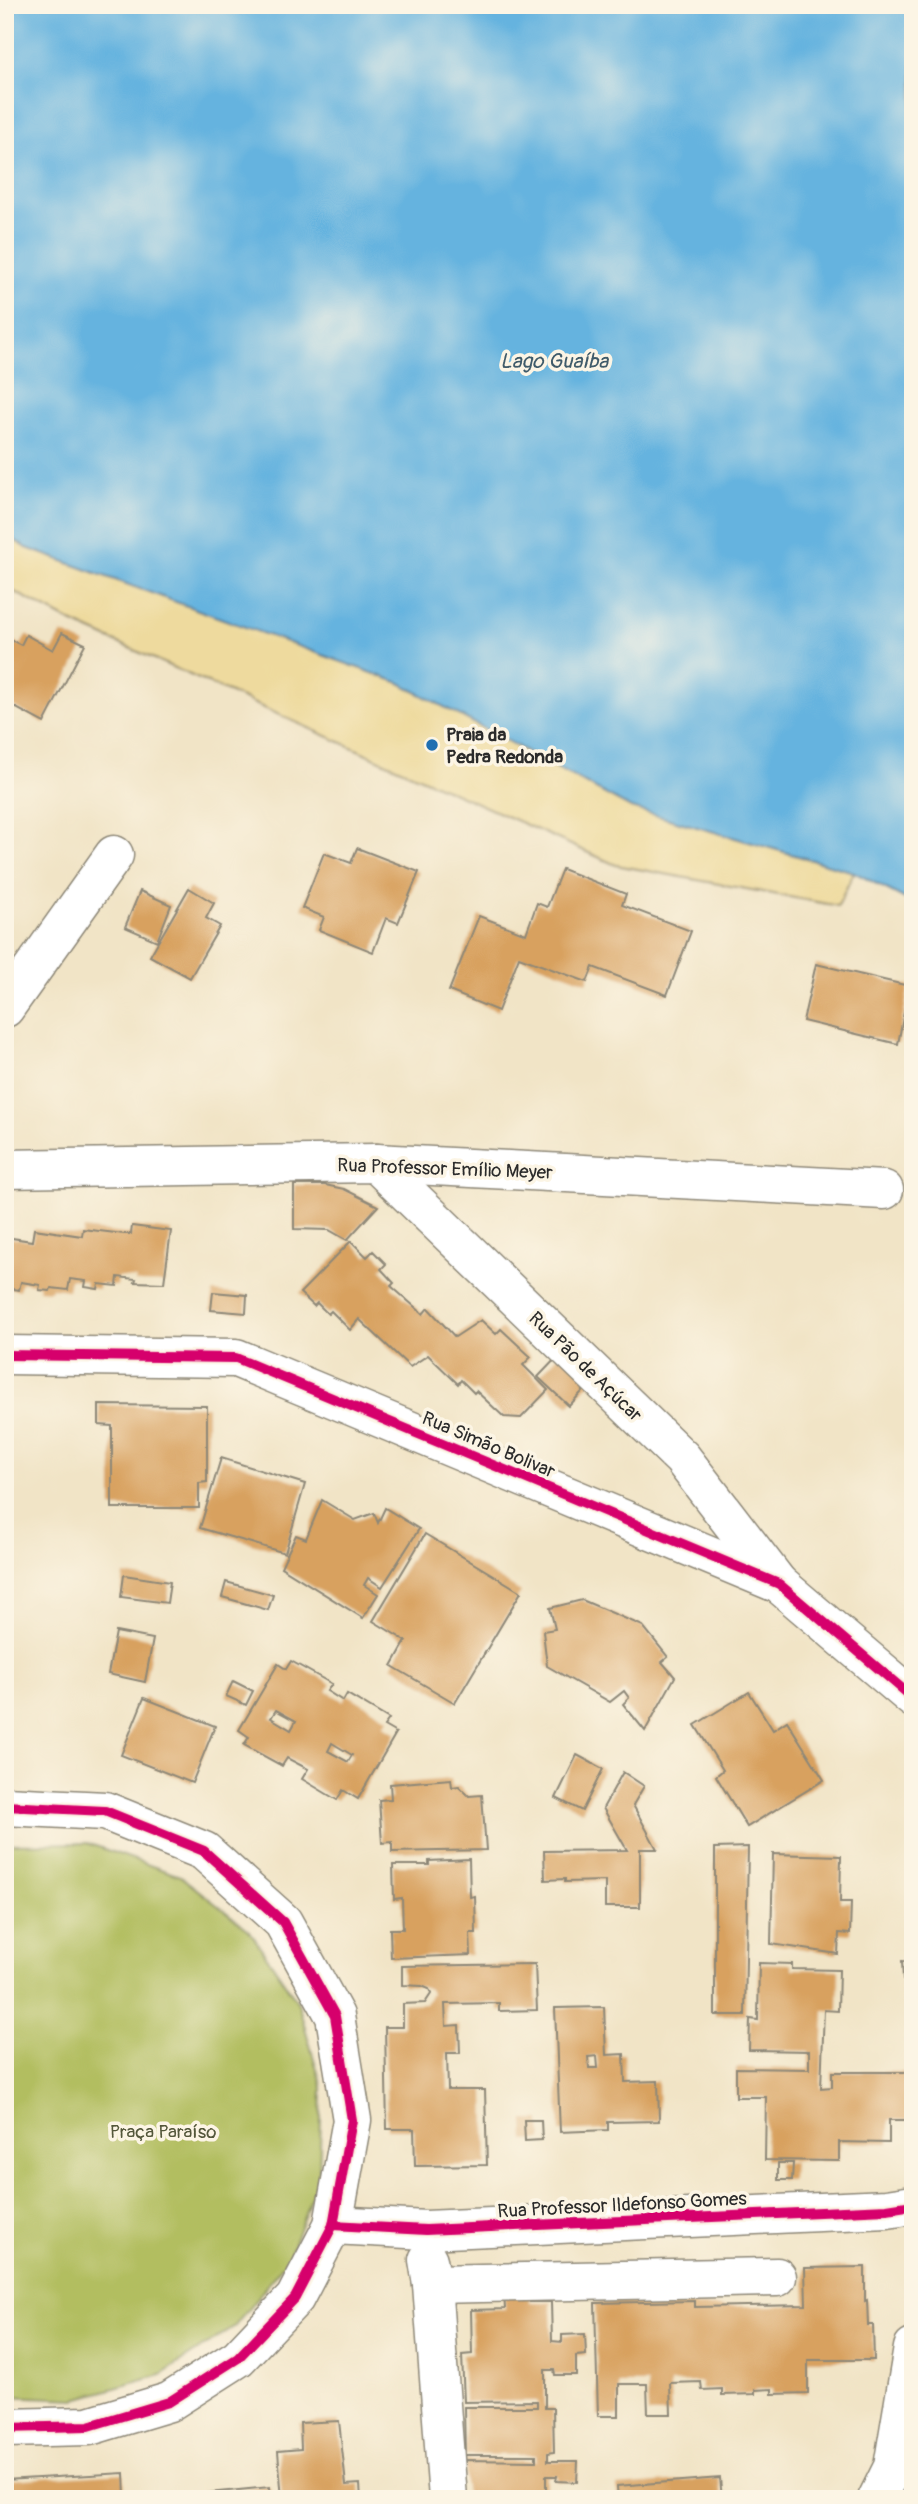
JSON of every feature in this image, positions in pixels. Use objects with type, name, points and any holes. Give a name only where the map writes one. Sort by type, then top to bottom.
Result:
[{"type":"street","points":[[5,1008],[114,855]]},
{"type":"street","name":"Rua Professor Emílio Meyer","points":[[5,1169],[376,1163],[884,1190]]},
{"type":"street","name":"Rua Pão de Açúcar","points":[[376,1163],[682,1458],[779,1584]]},
{"type":"street","name":"Rua Simão Bolivar","points":[[5,1355],[236,1358],[779,1584],[913,1698]]},
{"type":"street","points":[[5,1805],[105,1811],[204,1851],[283,1922],[334,2015],[352,2120],[333,2225],[295,2298],[238,2358],[169,2402],[89,2426],[5,2428]]},
{"type":"street","name":"Rua Professor Ildefonso Gomes","points":[[333,2225],[426,2230],[887,2210],[913,2205]]},
{"type":"street","points":[[426,2230],[448,2499]]},
{"type":"street","points":[[432,2284],[777,2277]]},
{"type":"street","points":[[877,2499],[893,2467],[913,2348]]},
{"type":"green space","name":"Praça Paraíso","points":[[87,1843],[180,1876],[249,1930],[298,2003],[322,2087],[319,2175],[289,2257],[235,2326],[161,2375],[76,2399],[5,2396],[5,1844]]},
{"type":"sand","name":"Praia da Pedra Redonda","points":[[5,534],[27,548],[400,683],[631,808],[854,872],[838,906],[616,865],[71,622],[5,587]]},
{"type":"water","name":"Lago Guaíba","points":[[5,5],[913,5],[913,903],[854,872],[631,808],[400,683],[27,548],[5,534]]},
{"type":"building","points":[[62,633],[85,644],[44,723],[5,702],[5,637],[21,645],[26,635],[53,650]]},
{"type":"building","points":[[357,848],[419,872],[398,923],[386,918],[373,952],[319,930],[324,917],[302,908],[324,853],[351,863]]},
{"type":"building","points":[[562,869],[626,894],[622,905],[691,931],[667,995],[593,967],[587,982],[519,957],[498,1011],[449,991],[479,916],[526,934],[537,903],[547,907]]},
{"type":"building","points":[[189,888],[214,903],[206,918],[220,926],[190,978],[150,956]]},
{"type":"building","points":[[140,891],[171,905],[157,941],[125,927]]},
{"type":"building","points":[[816,964],[909,986],[898,1044],[803,1021]]},
{"type":"building","points":[[294,1185],[325,1185],[344,1189],[378,1206],[347,1240],[329,1230],[294,1229]]},
{"type":"building","points":[[132,1226],[171,1231],[164,1283],[135,1282],[136,1279],[118,1277],[117,1286],[99,1284],[98,1289],[85,1287],[86,1281],[70,1279],[68,1290],[39,1290],[40,1285],[21,1282],[19,1290],[5,1288],[5,1237],[32,1241],[34,1229],[82,1236],[83,1229],[131,1234]]},
{"type":"building","points":[[351,1241],[367,1257],[373,1251],[386,1264],[381,1269],[394,1283],[391,1286],[423,1314],[428,1308],[455,1337],[481,1320],[496,1334],[501,1329],[531,1357],[523,1365],[548,1390],[521,1418],[504,1417],[461,1380],[458,1384],[428,1355],[410,1367],[359,1319],[350,1330],[331,1311],[328,1314],[317,1303],[314,1306],[300,1293]]},
{"type":"building","points":[[213,1292],[247,1295],[246,1313],[211,1310]]},
{"type":"building","points":[[561,1353],[592,1381],[569,1406],[538,1377]]},
{"type":"building","points":[[99,1405],[207,1406],[207,1482],[199,1483],[199,1508],[112,1508],[112,1426],[99,1425]]},
{"type":"building","points":[[221,1458],[305,1484],[285,1553],[200,1528]]},
{"type":"building","points":[[322,1500],[355,1520],[374,1513],[378,1523],[385,1508],[419,1529],[382,1587],[368,1578],[364,1585],[378,1594],[363,1618],[281,1567],[296,1535],[306,1539]]},
{"type":"building","points":[[425,1534],[521,1592],[455,1703],[392,1666],[406,1641],[373,1621]]},
{"type":"building","points":[[124,1575],[170,1582],[167,1603],[121,1597]]},
{"type":"building","points":[[226,1582],[273,1595],[268,1610],[222,1597]]},
{"type":"building","points":[[582,1600],[643,1626],[668,1657],[662,1662],[675,1677],[645,1731],[623,1704],[629,1698],[624,1691],[610,1702],[547,1666],[543,1631],[555,1629],[550,1608]]},
{"type":"building","points":[[116,1632],[153,1639],[145,1682],[108,1674]]},
{"type":"building","points":[[291,1661],[332,1684],[327,1691],[343,1701],[347,1694],[389,1719],[384,1726],[396,1733],[358,1799],[343,1790],[337,1800],[302,1779],[308,1769],[287,1758],[282,1766],[244,1745],[249,1737],[239,1730],[278,1664],[286,1669]],"holes":[[[276,1710],[296,1721],[291,1730],[271,1718]],[[332,1743],[352,1755],[348,1762],[328,1751]]]},
{"type":"building","points":[[233,1681],[253,1691],[246,1705],[226,1696]]},
{"type":"building","points":[[749,1692],[773,1730],[787,1721],[824,1780],[747,1827],[716,1776],[723,1770],[695,1725]]},
{"type":"building","points":[[144,1698],[215,1726],[192,1783],[121,1755]]},
{"type":"building","points":[[577,1755],[603,1769],[582,1811],[556,1798]]},
{"type":"building","points":[[623,1772],[644,1786],[633,1805],[657,1849],[640,1849],[640,1907],[605,1907],[605,1881],[545,1880],[544,1851],[627,1850],[603,1808]]},
{"type":"building","points":[[451,1779],[452,1787],[459,1786],[469,1796],[482,1795],[486,1850],[392,1852],[392,1842],[382,1843],[379,1800],[391,1799],[390,1784]]},
{"type":"building","points":[[748,1847],[745,2015],[715,2015],[715,1848]]},
{"type":"building","points":[[773,1854],[841,1856],[840,1902],[851,1902],[850,1934],[839,1933],[838,1954],[771,1944]]},
{"type":"building","points":[[469,1859],[470,1897],[475,1896],[476,1933],[470,1933],[471,1955],[391,1958],[390,1929],[403,1929],[402,1898],[394,1899],[393,1865],[429,1865],[429,1861]]},
{"type":"building","points":[[902,1961],[913,1962],[913,1980],[903,1980]]},
{"type":"building","points":[[759,1963],[792,1964],[792,1969],[839,1970],[838,2011],[824,2010],[821,2088],[832,2087],[832,2072],[913,2072],[913,2120],[889,2120],[889,2143],[839,2142],[839,2161],[765,2160],[766,2097],[736,2097],[736,2068],[809,2069],[809,2051],[749,2050],[750,2019],[758,2020]]},
{"type":"building","points":[[535,1964],[537,2010],[499,2011],[499,2003],[445,2004],[446,2026],[459,2025],[460,2053],[447,2053],[448,2090],[485,2090],[487,2165],[415,2166],[414,2129],[387,2129],[385,2027],[403,2027],[403,2004],[425,2003],[431,1994],[429,1989],[422,1986],[402,1985],[402,1966]]},
{"type":"building","points":[[604,2007],[606,2055],[624,2054],[625,2082],[658,2081],[659,2121],[608,2122],[608,2130],[560,2132],[555,2008]],"holes":[[[597,2056],[598,2068],[589,2068],[588,2057]]]},
{"type":"building","points":[[524,2120],[541,2120],[542,2140],[525,2141]]},
{"type":"building","points":[[778,2163],[793,2163],[792,2180],[778,2180]]},
{"type":"building","points":[[865,2267],[865,2301],[867,2300],[868,2325],[873,2325],[874,2360],[808,2360],[808,2393],[772,2394],[772,2389],[755,2390],[755,2394],[722,2395],[722,2389],[702,2390],[701,2382],[670,2383],[671,2414],[648,2414],[647,2384],[619,2384],[619,2416],[598,2416],[595,2303],[695,2301],[695,2307],[806,2305],[805,2268]]},
{"type":"building","points":[[504,2293],[530,2293],[530,2302],[551,2302],[552,2341],[562,2342],[562,2335],[585,2334],[586,2355],[576,2356],[576,2375],[555,2375],[554,2370],[545,2370],[545,2408],[553,2408],[554,2452],[548,2453],[548,2461],[578,2461],[577,2482],[556,2481],[557,2476],[546,2476],[546,2499],[465,2499],[465,2460],[536,2461],[536,2455],[465,2455],[464,2407],[537,2407],[537,2401],[464,2402],[462,2355],[472,2354],[471,2310],[505,2309]]},
{"type":"building","points":[[339,2421],[346,2485],[360,2484],[361,2499],[282,2499],[278,2451],[301,2449],[300,2423]]},
{"type":"building","points":[[124,2473],[125,2499],[5,2499],[5,2480]]},
{"type":"building","points":[[720,2478],[722,2499],[618,2499],[617,2486]]},
{"type":"building","points":[[270,2487],[271,2499],[210,2499],[209,2493]]},
{"type":"cycle path","points":[[5,1355],[236,1358],[779,1584],[913,1698]]},
{"type":"cycle path","points":[[5,1806],[105,1811],[204,1851],[283,1922],[335,2016],[352,2120],[333,2225],[295,2298],[238,2358],[169,2402],[89,2426],[5,2428]]},
{"type":"cycle path","points":[[333,2225],[426,2230],[887,2209],[913,2205]]},
{"type":"place","name":"Praia da Pedra Redonda","points":[[432,745]]}]
